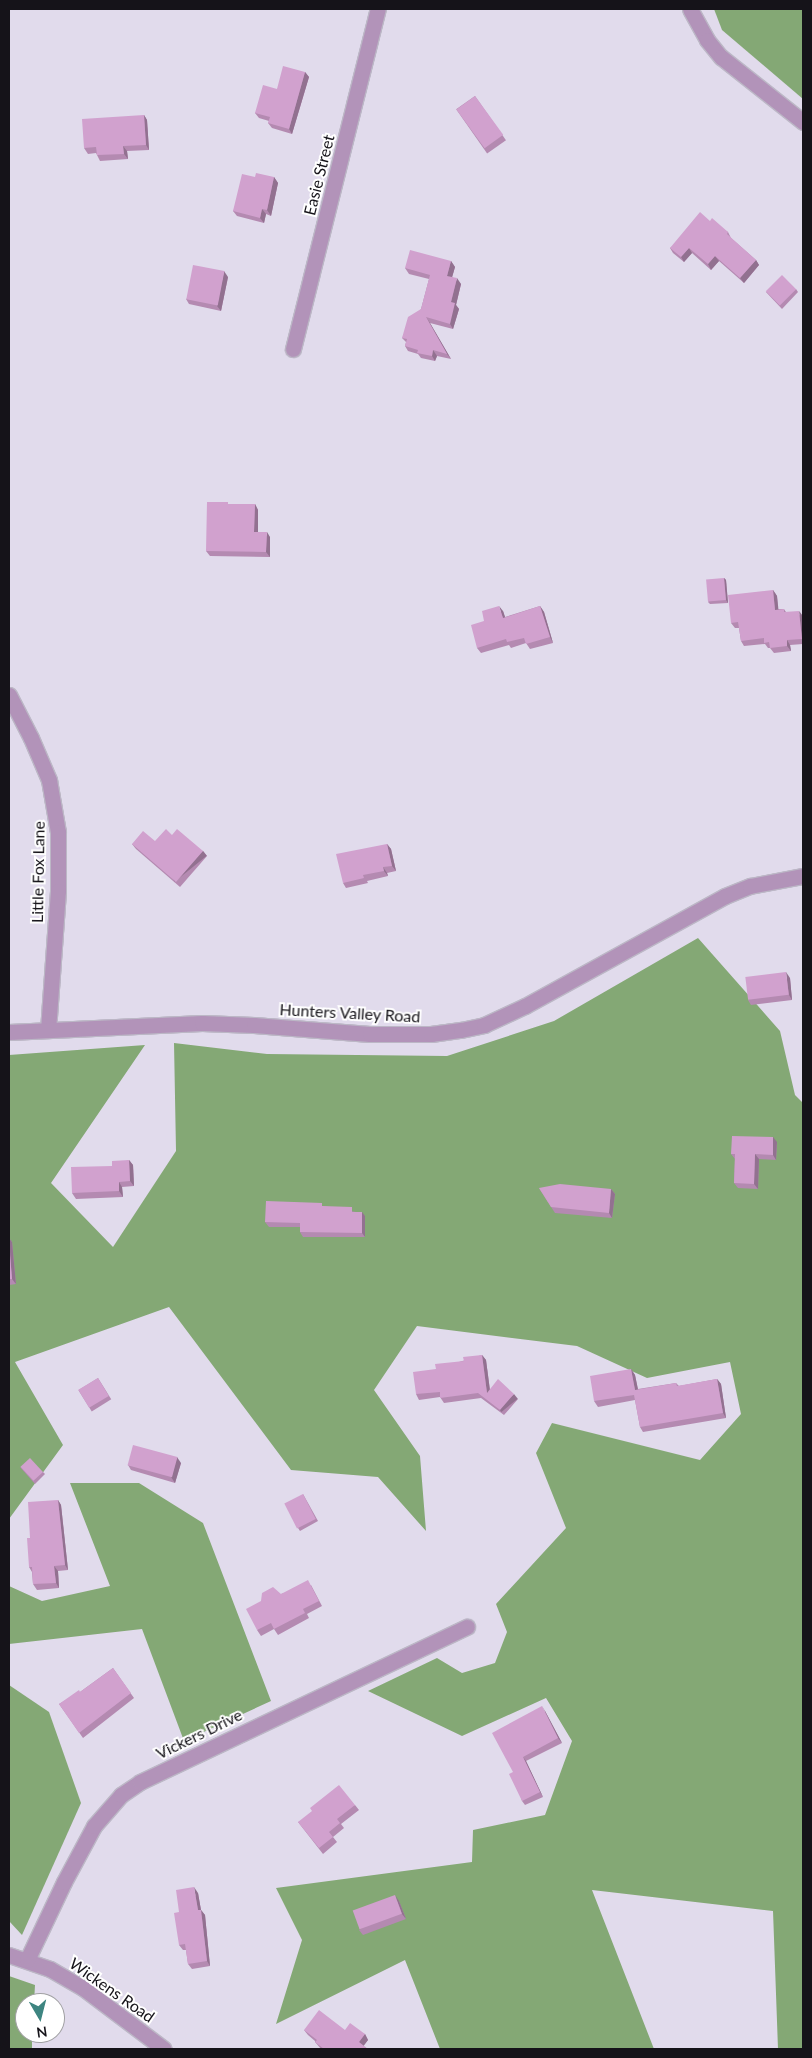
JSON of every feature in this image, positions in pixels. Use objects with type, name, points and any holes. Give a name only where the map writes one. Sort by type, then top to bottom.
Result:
[{"type":"street","name":"Easie Street","points":[[292,349],[378,9]]},
{"type":"street","points":[[690,9],[707,40],[721,57],[803,122]]},
{"type":"street","name":"Little Fox Lane","points":[[9,695],[32,738],[49,780],[58,832],[58,890],[48,1030]]},
{"type":"street","name":"Hunters Valley Road","points":[[9,1032],[202,1024],[254,1024],[370,1034],[431,1034],[461,1030],[484,1025],[525,1006],[724,896],[758,884],[803,876]]},
{"type":"street","name":"Vickers Drive","points":[[27,1960],[64,1882],[94,1826],[121,1795],[140,1782],[467,1627]]},
{"type":"street","name":"Wickens Road","points":[[9,1955],[27,1960],[83,1988],[164,2049]]},
{"type":"green space","points":[[714,9],[803,9],[803,99],[722,30]]},
{"type":"green space","points":[[698,938],[780,1031],[795,1095],[803,1103],[803,2049],[778,2049],[773,1911],[592,1890],[654,2049],[440,2049],[405,1960],[276,2024],[302,1940],[276,1888],[472,1862],[473,1830],[545,1815],[572,1741],[546,1698],[462,1736],[368,1691],[437,1658],[462,1673],[495,1663],[507,1632],[496,1604],[566,1528],[536,1453],[552,1423],[700,1460],[741,1414],[730,1362],[647,1378],[577,1346],[417,1326],[374,1390],[420,1456],[426,1531],[378,1477],[291,1470],[169,1307],[15,1362],[63,1445],[9,1519],[9,1055],[145,1045],[51,1183],[113,1247],[176,1151],[174,1043],[267,1054],[447,1056],[554,1021]]},
{"type":"green space","points":[[70,1483],[139,1483],[203,1523],[271,1701],[184,1741],[142,1629],[9,1644],[9,1586],[42,1601],[110,1586]]},
{"type":"green space","points":[[9,1685],[49,1712],[81,1803],[22,1935],[9,1921]]},
{"type":"green space","points":[[9,1976],[35,1985],[35,1993],[15,1993],[15,2043],[32,2043],[32,2049],[9,2049]]},
{"type":"building","points":[[283,66],[305,72],[289,129],[268,123],[270,117],[255,113],[263,85],[277,89]]},
{"type":"building","points":[[475,96],[503,135],[485,148],[456,110]]},
{"type":"building","points":[[144,115],[146,145],[123,146],[124,154],[97,155],[96,147],[84,148],[82,119]]},
{"type":"building","points":[[256,173],[274,177],[267,210],[262,209],[260,218],[233,211],[242,174],[255,177]]},
{"type":"building","points":[[700,212],[710,221],[712,218],[756,260],[740,278],[715,256],[708,264],[689,248],[681,257],[670,248]]},
{"type":"building","points":[[410,250],[451,261],[447,276],[457,278],[451,302],[455,303],[450,324],[426,317],[447,354],[433,350],[432,356],[417,353],[418,350],[405,346],[407,339],[402,338],[408,317],[421,309],[430,275],[405,268]]},
{"type":"building","points":[[193,265],[224,271],[218,305],[186,299]]},
{"type":"building","points":[[782,275],[796,289],[780,305],[766,291]]},
{"type":"building","points":[[207,502],[255,504],[254,532],[267,532],[266,552],[206,551]]},
{"type":"building","points":[[724,578],[726,600],[708,601],[706,580]]},
{"type":"building","points":[[773,590],[775,610],[784,609],[784,612],[799,611],[802,639],[787,640],[787,646],[770,648],[769,642],[764,643],[764,638],[741,641],[738,622],[731,623],[728,595]]},
{"type":"building","points":[[499,606],[503,618],[540,606],[550,637],[526,644],[524,638],[507,642],[506,639],[477,648],[471,625],[484,621],[482,611]]},
{"type":"building","points":[[166,829],[172,835],[177,829],[203,851],[176,882],[132,844],[143,831],[155,841]]},
{"type":"building","points":[[387,844],[392,866],[383,867],[384,871],[363,875],[364,878],[343,883],[336,854]]},
{"type":"building","points":[[786,972],[789,995],[748,1000],[745,977]]},
{"type":"building","points":[[732,1136],[773,1137],[773,1155],[755,1154],[754,1184],[734,1183],[735,1154],[731,1154]]},
{"type":"building","points":[[129,1160],[130,1181],[119,1182],[119,1191],[72,1193],[71,1167],[112,1166],[112,1161]]},
{"type":"building","points":[[560,1184],[611,1189],[609,1213],[551,1207],[539,1188]]},
{"type":"building","points":[[266,1201],[322,1203],[322,1206],[352,1207],[352,1212],[362,1212],[362,1233],[300,1232],[300,1223],[265,1222]]},
{"type":"building","points":[[9,1243],[12,1279],[9,1279]]},
{"type":"building","points":[[482,1355],[487,1393],[498,1379],[514,1394],[500,1410],[478,1393],[440,1398],[440,1392],[416,1394],[413,1372],[436,1369],[435,1364],[464,1361],[463,1357]]},
{"type":"building","points":[[631,1369],[635,1390],[676,1383],[677,1386],[717,1379],[723,1413],[640,1427],[634,1395],[594,1401],[590,1376]]},
{"type":"building","points":[[98,1378],[109,1396],[89,1408],[78,1390]]},
{"type":"building","points":[[133,1445],[177,1457],[172,1477],[128,1465]]},
{"type":"building","points":[[30,1458],[43,1472],[33,1481],[20,1467]]},
{"type":"building","points":[[303,1494],[316,1519],[297,1528],[284,1504]]},
{"type":"building","points":[[58,1500],[65,1565],[54,1566],[56,1583],[33,1584],[32,1567],[29,1567],[27,1538],[30,1538],[28,1502]]},
{"type":"building","points":[[308,1580],[319,1601],[303,1609],[305,1613],[274,1629],[271,1623],[257,1630],[246,1609],[261,1601],[262,1593],[273,1587],[281,1594]]},
{"type":"building","points":[[113,1668],[131,1693],[79,1733],[59,1704],[79,1690],[80,1692]]},
{"type":"building","points":[[542,1706],[558,1738],[523,1757],[540,1792],[522,1801],[509,1774],[513,1772],[492,1733]]},
{"type":"building","points":[[339,1785],[355,1805],[337,1819],[340,1823],[329,1832],[333,1837],[319,1848],[298,1822],[312,1811],[310,1808]]},
{"type":"building","points":[[194,1887],[198,1910],[201,1910],[207,1961],[188,1964],[185,1944],[179,1945],[174,1913],[179,1912],[176,1890]]},
{"type":"building","points":[[395,1895],[402,1914],[360,1929],[353,1910]]},
{"type":"building","points":[[319,2010],[345,2030],[350,2023],[365,2034],[359,2042],[368,2049],[324,2049],[315,2042],[317,2040],[304,2030]]}]
